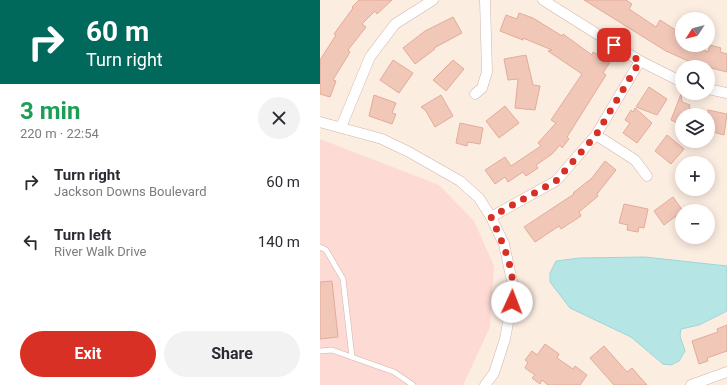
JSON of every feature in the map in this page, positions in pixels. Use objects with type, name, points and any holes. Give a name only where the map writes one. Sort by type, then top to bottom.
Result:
[{"type":"street","points":[[341,127],[370,57],[395,24],[433,0]]},
{"type":"street","points":[[475,94],[482,88],[487,72],[485,0]]},
{"type":"street","points":[[543,0],[640,61],[675,78]]},
{"type":"street","points":[[491,217],[556,181],[596,135],[640,61]]},
{"type":"street","points":[[715,90],[727,93]]},
{"type":"street","points":[[320,122],[382,139],[409,152],[460,181],[479,198],[491,217],[504,244],[514,290],[505,339],[494,373],[485,385]]},
{"type":"street","points":[[596,135],[635,160],[648,176]]},
{"type":"street","points":[[691,385],[727,372]]},
{"type":"lane","points":[[320,247],[326,250],[343,279],[352,357]]},
{"type":"lane","points":[[320,351],[332,350],[394,372],[413,385]]},
{"type":"shaded area","points":[[320,139],[439,185],[474,221],[494,266],[490,327],[463,385],[320,385]]},
{"type":"water","points":[[645,257],[727,266],[727,311],[699,325],[681,329],[680,336],[685,351],[679,361],[671,365],[663,364],[631,337],[570,308],[550,282],[550,273],[556,261],[580,258]]},
{"type":"building","points":[[359,0],[392,0],[377,14],[375,11],[362,24],[366,27],[348,50],[350,52],[333,80],[336,81],[330,97],[320,94],[320,60],[336,35],[334,34],[353,8],[352,7]]},
{"type":"building","points":[[584,0],[626,0],[632,4],[629,9],[656,27],[660,20],[675,30],[675,52],[715,52],[715,46],[721,48],[720,52],[727,54],[727,72],[715,69],[715,60],[686,60],[666,51]]},
{"type":"building","points":[[519,13],[533,18],[562,36],[563,34],[592,55],[593,52],[610,62],[603,73],[606,75],[567,137],[569,139],[562,148],[560,145],[552,154],[536,165],[538,168],[526,176],[523,172],[508,182],[505,177],[495,184],[485,170],[505,157],[511,166],[541,146],[538,143],[556,123],[551,120],[582,74],[548,51],[552,50],[523,38],[523,40],[500,31],[506,15],[517,19]]},
{"type":"building","points":[[453,17],[462,33],[434,48],[435,49],[415,64],[403,48],[425,31]]},
{"type":"building","points":[[526,55],[533,85],[540,86],[535,110],[515,108],[518,79],[508,80],[504,59]]},
{"type":"building","points":[[393,60],[413,73],[399,93],[380,80]]},
{"type":"building","points":[[453,60],[464,69],[446,91],[433,80]]},
{"type":"building","points":[[649,87],[667,99],[657,115],[636,107]]},
{"type":"building","points":[[374,95],[396,103],[392,113],[396,114],[392,124],[369,116]]},
{"type":"building","points":[[441,95],[453,116],[435,127],[426,111],[421,107]]},
{"type":"building","points":[[679,100],[682,100],[682,102],[690,105],[689,108],[676,108]]},
{"type":"building","points":[[505,106],[519,123],[499,138],[486,121]]},
{"type":"building","points":[[635,108],[652,123],[637,143],[623,133],[630,123],[625,120],[631,110],[633,112]]},
{"type":"building","points":[[675,110],[675,122],[671,120]]},
{"type":"building","points":[[715,111],[727,114],[724,135],[715,133]]},
{"type":"building","points":[[460,123],[483,128],[480,144],[468,142],[467,146],[456,143]]},
{"type":"building","points":[[667,135],[675,142],[675,148],[684,149],[678,156],[675,156],[675,159],[671,164],[655,151]]},
{"type":"building","points":[[605,161],[616,170],[597,194],[598,196],[579,212],[581,216],[561,229],[559,226],[535,242],[524,227],[574,194],[573,193],[592,178]]},
{"type":"building","points":[[673,197],[678,204],[675,204],[675,217],[664,225],[654,211]]},
{"type":"building","points":[[624,204],[648,209],[644,228],[639,227],[638,232],[627,230],[628,225],[619,223]]},
{"type":"building","points":[[332,281],[338,337],[320,339],[320,282]]},
{"type":"building","points":[[727,325],[727,351],[707,358],[708,361],[699,364],[692,341],[718,332],[717,329]]},
{"type":"building","points":[[545,344],[559,354],[557,358],[573,369],[575,366],[587,375],[580,385],[548,385],[542,380],[540,384],[532,378],[535,375],[525,368],[528,362],[525,360],[532,351],[537,355]]},
{"type":"building","points":[[604,346],[627,372],[632,368],[647,385],[614,385],[590,358]]},
{"type":"route","points":[[512,302],[514,290],[504,244],[491,217],[556,181],[596,135],[640,61],[614,45]]}]
